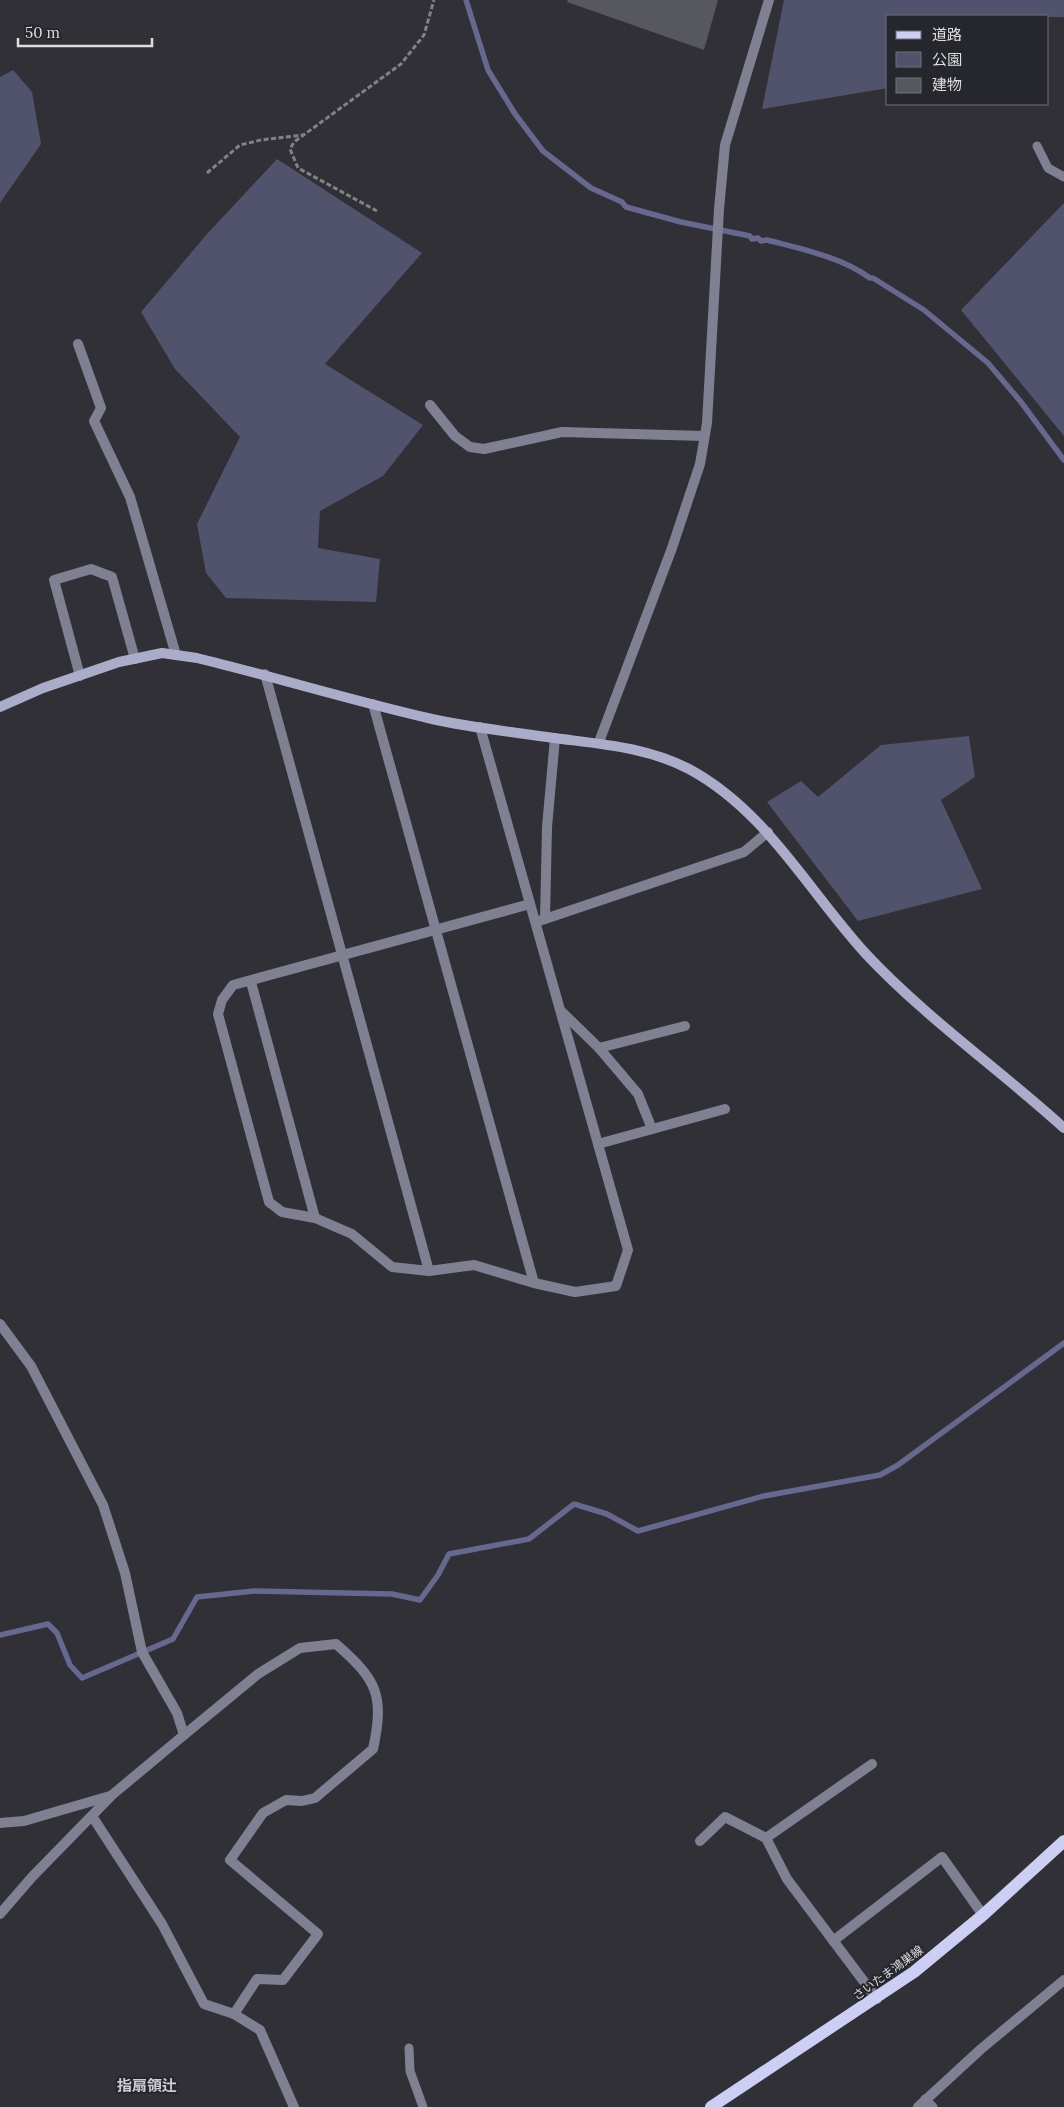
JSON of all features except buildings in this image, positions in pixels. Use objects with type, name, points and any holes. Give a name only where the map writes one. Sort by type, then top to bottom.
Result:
[{"type":"main road","name":"さいたま鴻巣線","points":[[711,2107],[914,1972],[983,1915],[1064,1841]]},
{"type":"street","points":[[599,742],[672,548],[700,464],[704,436],[725,145],[769,0]]},
{"type":"street","points":[[78,344],[101,408],[94,421],[130,497],[176,655]]},
{"type":"street","points":[[430,405],[455,436],[470,447],[484,449],[562,432],[704,436]]},
{"type":"street","points":[[80,676],[54,580],[91,569],[112,577],[135,659]]},
{"type":"street","points":[[0,706],[80,676],[135,659],[162,653],[197,658],[265,674],[433,719],[555,738],[599,742],[649,753],[688,768],[727,792],[768,832],[865,953],[912,999],[1014,1083],[1064,1128]]},
{"type":"street","points":[[265,674],[429,1271]]},
{"type":"street","points":[[373,704],[534,1283]]},
{"type":"street","points":[[480,726],[530,904],[541,920]]},
{"type":"street","points":[[530,904],[342,955],[251,982],[233,985],[222,1000],[218,1014],[269,1202],[282,1212],[315,1218],[352,1234],[392,1267],[429,1271],[474,1265],[534,1283],[575,1292],[616,1286],[628,1250],[561,1011],[541,920],[555,738]]},
{"type":"street","points":[[541,920],[744,852],[768,832]]},
{"type":"street","points":[[251,982],[315,1218]]},
{"type":"street","points":[[561,1011],[599,1048],[638,1094],[652,1129]]},
{"type":"street","points":[[599,1048],[685,1026]]},
{"type":"street","points":[[598,1144],[725,1108]]},
{"type":"street","points":[[0,1324],[31,1366],[103,1505],[125,1573],[142,1652],[177,1713],[184,1735]]},
{"type":"street","points":[[0,1914],[32,1876],[112,1796],[258,1674],[300,1648],[336,1644],[361,1666],[370,1677],[378,1710],[378,1725],[373,1748],[315,1798],[302,1801],[286,1800],[263,1813],[230,1860],[318,1934],[283,1980],[257,1979],[234,2014]]},
{"type":"street","points":[[766,1838],[872,1764]]},
{"type":"street","points":[[0,1823],[24,1820],[112,1796]]},
{"type":"street","points":[[92,1816],[162,1924],[204,2004],[234,2014],[260,2030],[294,2107]]},
{"type":"street","points":[[700,1842],[725,1817],[766,1838],[786,1880],[877,1998]]},
{"type":"street","points":[[833,1941],[942,1857],[983,1915]]},
{"type":"street","points":[[925,2104],[1064,1980]]},
{"type":"lane","points":[[1037,146],[1048,168],[1064,177]]},
{"type":"lane","points":[[409,2048],[410,2071],[423,2107]]},
{"type":"path","points":[[377,212],[298,168],[290,149],[294,142],[304,134],[401,64],[424,35],[434,0]]},
{"type":"path","points":[[207,173],[240,145],[304,134]]},
{"type":"green space","points":[[784,0],[1064,0],[1064,17],[1049,17],[1049,15],[886,15],[886,88],[762,109]]},
{"type":"green space","points":[[13,70],[32,92],[41,144],[0,203],[0,77]]},
{"type":"green space","points":[[277,159],[422,253],[325,364],[423,425],[383,476],[320,511],[318,548],[380,559],[376,602],[226,598],[206,573],[197,524],[240,437],[175,369],[141,312],[207,234]]},
{"type":"green space","points":[[1064,203],[1064,436],[961,310]]},
{"type":"green space","points":[[969,736],[975,777],[941,800],[982,889],[858,921],[767,802],[801,781],[818,797],[881,745]]},
{"type":"waterway","points":[[466,0],[488,70],[515,114],[543,151],[591,188],[622,202],[626,207],[681,222],[750,236],[752,239],[758,238],[761,241],[767,240],[807,250],[846,264],[873,278],[924,310],[988,363],[1021,402],[1064,460]]},
{"type":"waterway","points":[[0,1635],[48,1624],[57,1633],[70,1665],[82,1678],[173,1639],[197,1597],[254,1591],[392,1594],[420,1600],[438,1575],[449,1554],[529,1539],[574,1504],[607,1514],[638,1531],[764,1496],[880,1475],[898,1465],[1064,1343]]},
{"type":"district","name":"指扇領辻","points":[[147,2086]]}]
